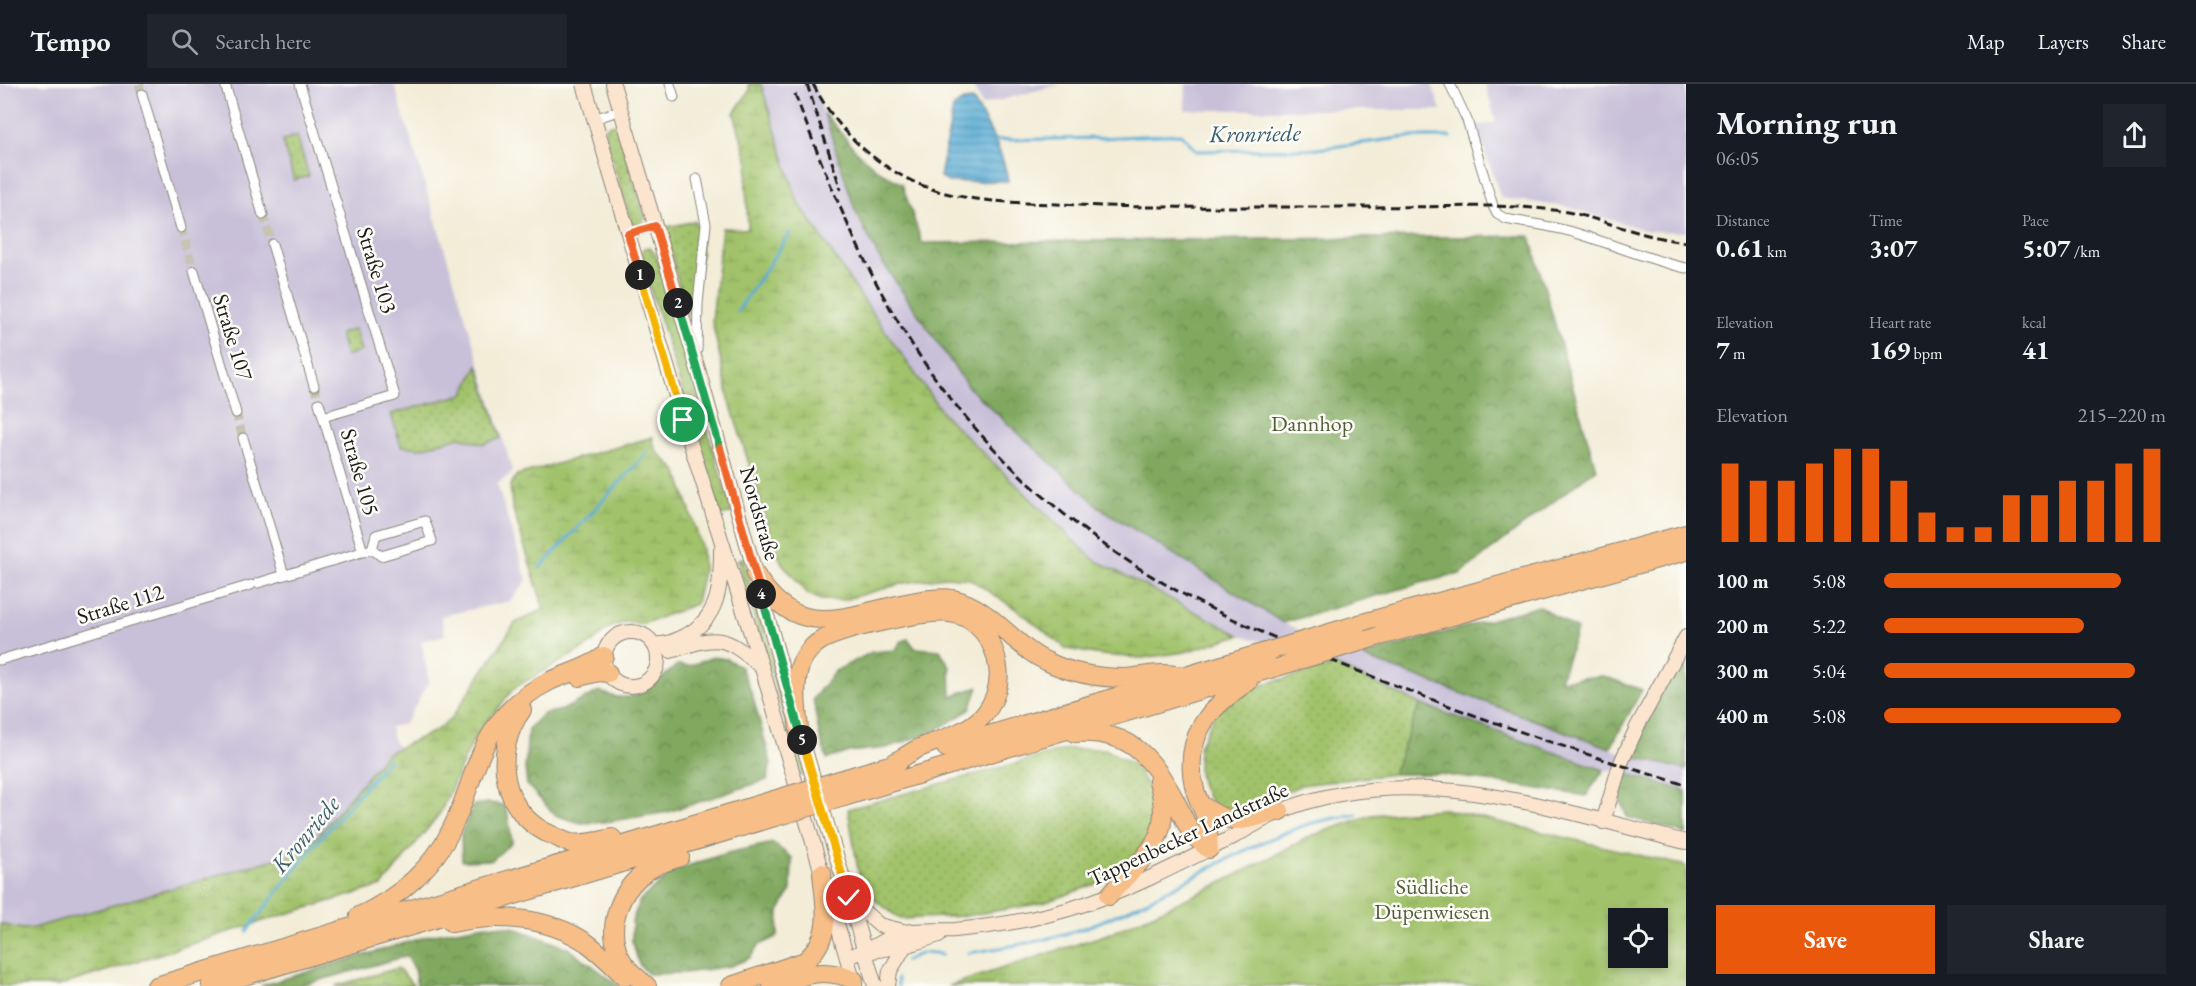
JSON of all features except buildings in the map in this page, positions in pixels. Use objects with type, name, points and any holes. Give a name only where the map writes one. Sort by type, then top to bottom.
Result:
[{"type":"highway","points":[[890,765],[1359,624],[1686,534]]},
{"type":"highway","points":[[211,986],[842,788],[1043,736],[1380,636],[1686,551]]},
{"type":"highway","points":[[755,574],[776,602],[802,616],[840,618],[898,604],[950,598],[981,610],[1023,647],[1046,661],[1072,672],[1125,678],[1161,674],[1184,676]]},
{"type":"highway","points":[[799,730],[796,680],[802,662],[820,640],[845,631],[916,615],[952,613],[980,627],[996,653],[999,672],[998,686],[992,702],[982,716],[951,737],[918,749],[842,788]]},
{"type":"highway","points":[[247,959],[297,935],[378,908],[412,881],[428,866],[446,840],[454,825],[485,743],[500,721],[532,692],[549,682],[594,663],[606,664]]},
{"type":"highway","points":[[606,664],[583,676],[548,689],[524,708],[512,723],[507,740],[504,778],[513,800],[526,819],[543,832],[571,843],[593,842],[643,830],[666,832]]},
{"type":"highway","points":[[1209,849],[1208,823],[1200,804],[1192,772],[1192,748],[1211,710],[1228,694],[1267,670]]},
{"type":"highway","points":[[1043,736],[1099,733],[1119,738],[1140,750],[1154,765],[1193,834],[1209,849]]},
{"type":"highway","points":[[1109,896],[1120,882],[1142,862],[1159,835],[1163,818],[1163,797],[1154,765]]},
{"type":"highway","points":[[1200,804],[1216,816],[1231,820],[1280,811]]},
{"type":"highway","points":[[156,986],[666,832],[773,809]]},
{"type":"highway","points":[[647,986],[627,967],[615,941],[614,925],[618,907],[625,893],[638,878],[654,866],[759,830],[773,809]]},
{"type":"highway","points":[[731,986],[806,961],[815,953],[826,927],[822,873]]},
{"type":"highway","points":[[392,931],[408,934],[466,920],[506,918],[531,921],[551,926],[586,943],[637,986]]},
{"type":"highway","points":[[767,986],[825,972],[842,975],[855,983]]},
{"type":"street","points":[[225,84],[264,215]]},
{"type":"street","name":"Straße 103","points":[[300,84],[395,396],[323,417]]},
{"type":"street","name":"Nordstraße","points":[[584,84],[762,668],[855,983]]},
{"type":"street","name":"Nordstraße","points":[[613,84],[700,376],[799,730],[875,986]]},
{"type":"street","points":[[670,84],[674,97]]},
{"type":"street","points":[[1450,84],[1467,120],[1493,206],[1500,216],[1578,233],[1633,254],[1686,268]]},
{"type":"street","points":[[142,94],[181,228]]},
{"type":"street","points":[[594,119],[621,110]]},
{"type":"street","name":"Nordstraße","points":[[697,179],[706,224],[696,341],[700,376]]},
{"type":"street","points":[[628,234],[655,226]]},
{"type":"street","points":[[272,244],[314,386]]},
{"type":"street","name":"Straße 107","points":[[194,271],[236,413]]},
{"type":"street","name":"Straße 105","points":[[319,403],[368,550]]},
{"type":"street","points":[[243,438],[284,575]]},
{"type":"street","points":[[425,521],[432,542],[381,556],[368,550],[376,535],[425,521]]},
{"type":"street","points":[[654,644],[664,645],[689,633],[700,627],[711,615],[719,584],[721,539]]},
{"type":"street","name":"Straße 112","points":[[0,660],[368,550]]},
{"type":"street","points":[[659,659],[654,644],[642,634],[633,632],[623,633],[612,640],[608,646],[606,664],[619,683],[638,686],[653,676],[659,659],[666,652],[712,639],[728,641],[762,668]]},
{"type":"street","points":[[1603,822],[1617,775],[1637,727],[1686,637]]},
{"type":"street","name":"Tappenbecker Landstraße","points":[[905,932],[956,930],[1001,924],[1109,896],[1209,849],[1280,811],[1338,794],[1371,789],[1439,788],[1475,793],[1686,842]]},
{"type":"street","points":[[849,898],[879,925],[905,932]]},
{"type":"street","name":"Tappenbecker Landstraße","points":[[865,952],[905,946],[956,930]]},
{"type":"street","points":[[847,957],[865,952],[886,938],[905,932]]},
{"type":"street","points":[[888,986],[890,971],[905,946]]},
{"type":"shaded area","points":[[0,84],[394,84],[513,472],[497,484],[527,580],[511,601],[441,616],[445,635],[421,641],[429,681],[405,724],[390,727],[394,742],[440,797],[363,888],[332,901],[214,935],[0,986]]},
{"type":"shaded area","points":[[761,84],[814,84],[855,210],[1283,623],[1361,656],[1630,756],[1686,770],[1686,791],[1625,773],[1604,770],[1420,704],[1335,665],[1240,635],[1093,559],[944,415],[853,285],[797,200]]},
{"type":"shaded area","points":[[972,84],[1061,84],[982,105]]},
{"type":"shaded area","points":[[1186,84],[1432,84],[1441,110],[1185,110]]},
{"type":"shaded area","points":[[1485,84],[1686,84],[1686,232],[1648,231],[1567,207],[1501,198],[1476,126],[1496,122]]},
{"type":"green space","points":[[748,84],[761,84],[797,200],[944,415],[1093,559],[1240,635],[1185,652],[1142,658],[1101,655],[1067,649],[1019,611],[970,579],[946,577],[904,583],[843,600],[821,600],[808,594],[782,563],[775,549],[729,399],[712,321],[722,228],[748,229],[746,183],[748,163],[734,113],[750,90]]},
{"type":"green space","name":"Dannhop","points":[[824,113],[858,153],[879,171],[902,184],[922,243],[1530,236],[1596,469],[1460,574],[1283,623],[1100,508],[969,388],[878,256],[855,210]]},
{"type":"green space","points":[[610,124],[617,125],[645,217],[643,223],[637,225],[632,224],[630,220],[605,136],[605,128]]},
{"type":"green space","points":[[297,136],[309,176],[294,180],[282,140]]},
{"type":"green space","points":[[695,221],[699,229],[701,252],[692,312],[688,315],[685,311],[666,231],[668,227]]},
{"type":"green space","points":[[649,247],[656,255],[732,513],[721,516],[644,268],[642,251]]},
{"type":"green space","points":[[355,329],[361,351],[346,356],[340,334]]},
{"type":"green space","points":[[478,365],[501,438],[483,444],[460,437],[421,448],[401,446],[391,414],[464,394]]},
{"type":"green space","points":[[653,437],[658,453],[678,473],[702,549],[703,571],[696,604],[643,624],[624,622],[609,628],[588,646],[514,688],[475,737],[440,813],[382,886],[59,986],[0,986],[0,924],[22,929],[33,928],[289,855],[302,850],[313,841],[387,753],[435,731],[451,719],[515,623],[544,609],[512,506],[510,485],[517,475]]},
{"type":"green space","points":[[743,558],[807,774],[802,776],[737,560]]},
{"type":"green space","points":[[1539,606],[1577,630],[1560,680],[1603,676],[1642,690],[1610,748],[1360,656]]},
{"type":"green space","points":[[908,639],[915,648],[940,650],[950,667],[951,696],[978,687],[970,710],[931,733],[886,748],[849,752],[827,759],[819,734],[813,699],[835,671],[872,652],[896,650],[900,642]]},
{"type":"green space","points":[[1686,653],[1686,770],[1630,756],[1652,708]]},
{"type":"green space","points":[[713,657],[727,659],[741,667],[752,694],[771,763],[767,780],[668,812],[606,822],[580,823],[555,815],[527,785],[525,768],[528,729],[543,714],[562,710],[599,691],[611,696],[633,696],[651,687],[677,665],[689,666]]},
{"type":"green space","points":[[1335,665],[1420,704],[1393,774],[1301,785],[1245,811],[1222,811],[1210,801],[1202,787],[1198,769],[1199,747],[1215,713],[1253,687]]},
{"type":"green space","points":[[1420,704],[1604,770],[1586,796],[1440,774],[1393,774]]},
{"type":"green space","points":[[1068,749],[1105,749],[1136,766],[1153,796],[1153,831],[1134,859],[1107,880],[1043,903],[965,916],[900,919],[861,889],[848,809]]},
{"type":"green space","points":[[1625,773],[1686,791],[1686,834],[1627,817],[1619,797]]},
{"type":"green space","points":[[489,803],[504,805],[512,842],[492,860],[462,861],[461,835],[473,805]]},
{"type":"green space","name":"Südliche Düpenwiesen","points":[[1444,809],[1686,866],[1686,986],[948,986],[1111,933],[1223,882],[1311,836],[1371,815]]},
{"type":"green space","points":[[773,843],[792,858],[791,890],[779,912],[778,936],[759,945],[750,958],[731,966],[684,973],[648,974],[639,964],[632,941],[632,922],[640,900],[675,870],[727,853]]},
{"type":"green space","points":[[485,925],[512,927],[568,948],[620,986],[417,986],[414,969],[407,956],[299,986],[260,986],[435,934]]},
{"type":"green space","points":[[398,968],[414,986],[335,986]]},
{"type":"water","points":[[973,100],[999,149],[1008,181],[948,182],[940,177],[953,108],[963,101]]},
{"type":"waterway","name":"Kronriede","points":[[995,140],[1181,134],[1197,151],[1317,149],[1408,137],[1451,137]]},
{"type":"waterway","name":"Kronriede","points":[[737,312],[790,233]]},
{"type":"waterway","name":"Kronriede","points":[[540,568],[648,452]]},
{"type":"waterway","name":"Kronriede","points":[[247,931],[311,849],[389,759]]},
{"type":"waterway","points":[[968,953],[1041,940],[1084,928],[1140,904],[1275,837],[1309,824],[1357,814]]},
{"type":"waterway","points":[[906,961],[924,953],[942,955]]},
{"type":"waterway","points":[[897,979],[898,986]]},
{"type":"tunnel","points":[[139,84],[142,94]]},
{"type":"tunnel","points":[[263,215],[272,244]]},
{"type":"tunnel","points":[[181,228],[194,271]]},
{"type":"tunnel","points":[[314,386],[319,403]]},
{"type":"tunnel","points":[[236,413],[243,438]]},
{"type":"railway","points":[[807,84],[841,190]]},
{"type":"railway","points":[[813,84],[833,116],[872,156],[921,185],[959,196],[1018,203],[1127,207],[1524,207],[1577,214],[1644,234],[1686,242]]},
{"type":"railway","points":[[795,94],[856,243],[915,349],[938,382],[993,448],[1056,508],[1090,534],[1162,582],[1222,614],[1287,643],[1491,721],[1686,785]]},
{"type":"route","points":[[683,420],[628,234],[655,226],[849,898]]}]
